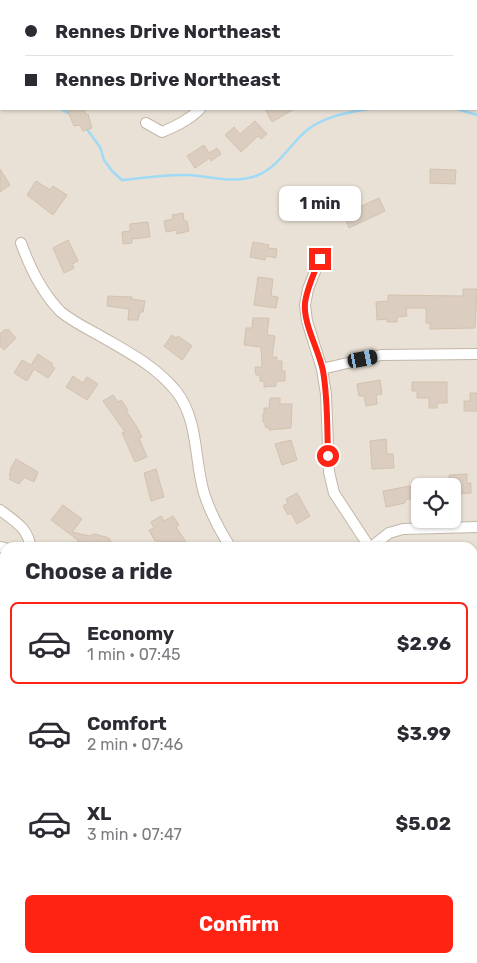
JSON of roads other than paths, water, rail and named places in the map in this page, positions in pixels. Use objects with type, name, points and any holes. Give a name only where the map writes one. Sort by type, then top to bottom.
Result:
[{"type":"street","points":[[146,123],[162,132],[177,126],[199,110]]},
{"type":"street","points":[[22,243],[28,263],[40,286],[62,312],[75,322],[150,365],[163,376],[178,394],[193,429],[204,493],[227,542]]},
{"type":"street","points":[[320,259],[308,289],[305,305],[306,320],[322,369],[326,394],[329,472],[334,493],[366,542]]},
{"type":"street","points":[[322,369],[381,355],[477,354]]},
{"type":"street","points":[[0,510],[18,523],[28,536],[29,542]]},
{"type":"street","points":[[378,542],[389,533],[403,529],[477,527]]},
{"type":"waterway","points":[[63,110],[71,115]]},
{"type":"waterway","points":[[86,128],[100,147],[104,160],[122,180],[180,175],[239,179],[256,176],[264,172],[307,130],[321,121],[363,110]]},
{"type":"waterway","points":[[460,110],[477,115]]}]
